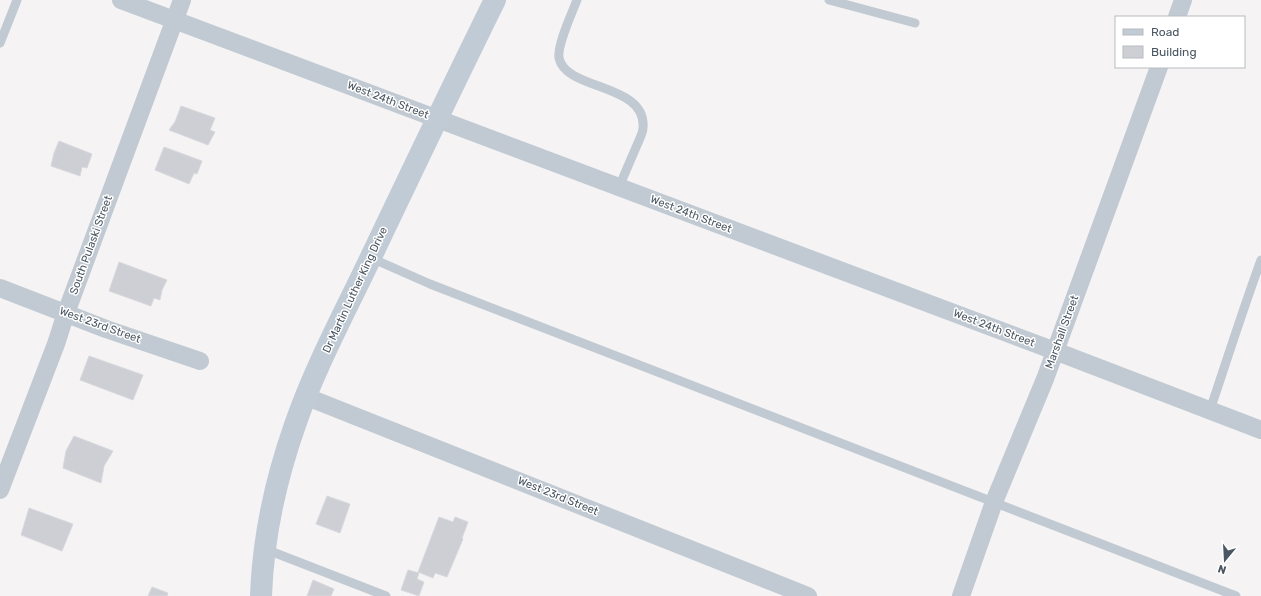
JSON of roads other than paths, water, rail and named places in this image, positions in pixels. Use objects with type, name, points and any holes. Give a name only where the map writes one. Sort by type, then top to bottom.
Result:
[{"type":"main road","name":"Dr Martin Luther King Drive","points":[[261,596],[265,549],[272,509],[284,460],[295,424],[319,367],[436,118],[495,0]]},
{"type":"street","name":"West 24th Street","points":[[121,0],[1055,351],[1261,430]]},
{"type":"street","name":"South Pulaski Street","points":[[0,490],[56,344],[66,313],[182,0]]},
{"type":"street","points":[[1177,16],[1183,0]]},
{"type":"street","name":"Marshall Street","points":[[961,596],[994,502],[1055,351],[1159,68]]},
{"type":"street","name":"West 23rd Street","points":[[0,288],[106,329],[200,361]]},
{"type":"street","name":"West 23rd Street","points":[[307,397],[808,596]]},
{"type":"lane","points":[[0,43],[17,0]]},
{"type":"lane","points":[[577,0],[561,41],[559,58],[563,66],[572,75],[622,95],[635,106],[643,116],[644,129],[619,187]]},
{"type":"lane","points":[[829,0],[915,23]]},
{"type":"lane","points":[[370,258],[430,284],[1236,596]]},
{"type":"lane","points":[[1210,410],[1230,354],[1244,305],[1261,260]]},
{"type":"lane","points":[[265,549],[386,596]]}]
